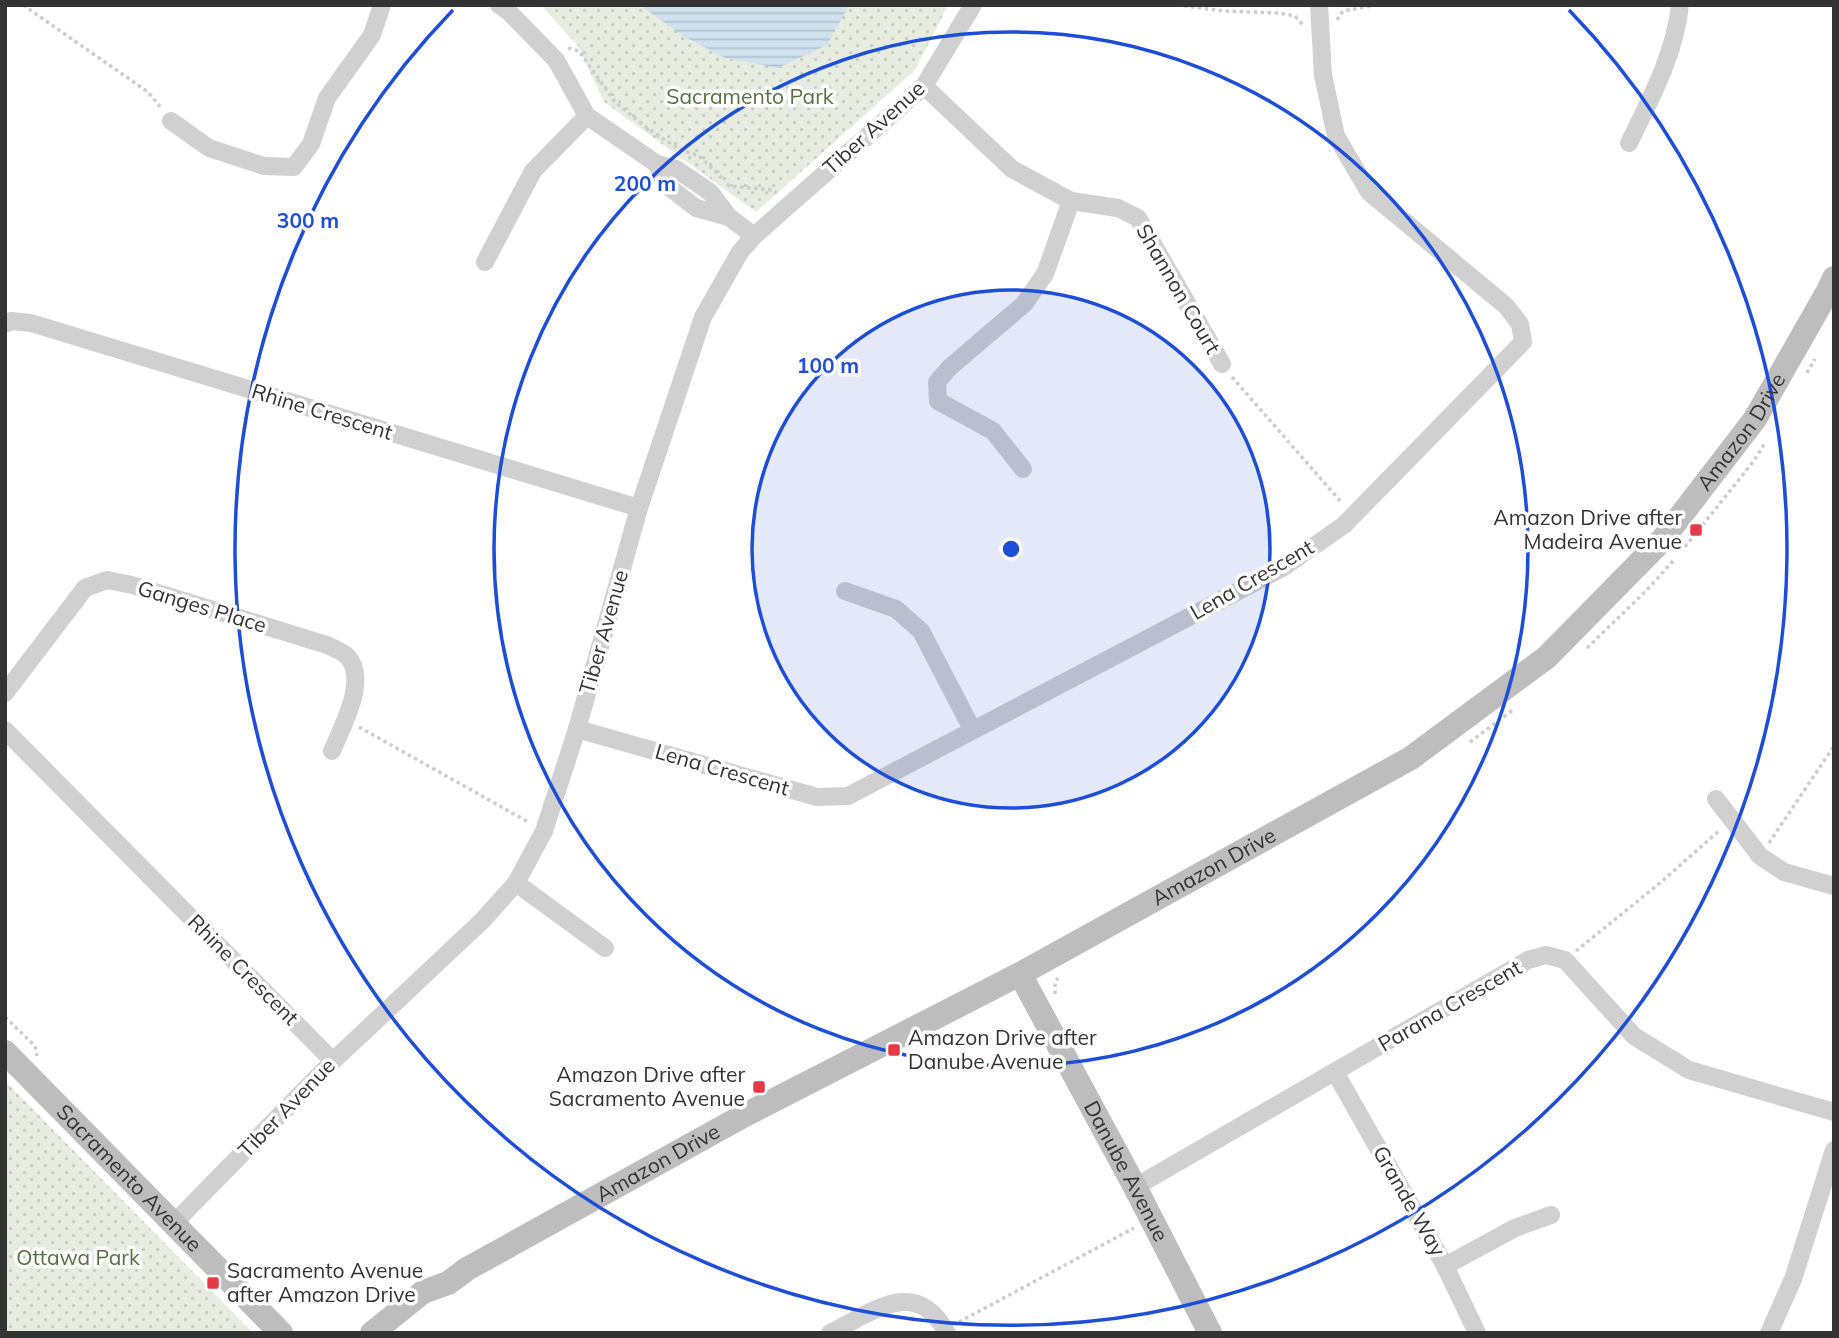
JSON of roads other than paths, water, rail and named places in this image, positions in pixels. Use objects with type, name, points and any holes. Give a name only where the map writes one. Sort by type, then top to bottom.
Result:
[{"type":"street","points":[[171,121],[209,148],[264,166],[294,167],[312,144],[327,98],[372,36],[382,5]]},
{"type":"street","points":[[499,5],[556,60],[587,116],[657,164],[665,184],[696,208],[729,217],[754,236]]},
{"type":"street","name":"Tiber Avenue","points":[[176,1223],[333,1060],[483,920],[516,883],[544,831],[577,729],[639,508],[703,317],[740,253],[754,236],[924,86],[973,5]]},
{"type":"street","name":"Lena Crescent","points":[[577,729],[817,797],[848,796],[1284,567],[1344,525],[1523,342],[1520,324],[1506,306],[1368,192],[1336,136],[1323,75],[1320,5]]},
{"type":"street","points":[[1629,143],[1658,84],[1678,22],[1680,5]]},
{"type":"street","name":"Shannon Court","points":[[924,86],[1012,169],[1071,201],[1118,208],[1138,218],[1222,364]]},
{"type":"street","points":[[485,262],[533,171],[587,116]]},
{"type":"street","points":[[1023,468],[993,431],[938,401],[937,382],[948,368],[1024,304],[1045,275],[1071,201]]},
{"type":"street","name":"Amazon Drive","points":[[396,1333],[432,1304],[448,1283],[467,1269],[743,1116],[1020,974],[1411,758],[1547,657],[1662,540],[1755,419],[1832,288]]},
{"type":"street","name":"Rhine Crescent","points":[[5,324],[11,321],[31,323],[639,508]]},
{"type":"street","name":"Ganges Place","points":[[5,693],[85,589],[107,580],[132,585],[327,645],[347,656],[356,677],[353,701],[332,751]]},
{"type":"street","points":[[845,591],[896,609],[921,631],[972,729]]},
{"type":"street","name":"Rhine Crescent","points":[[5,730],[333,1060]]},
{"type":"street","points":[[1716,799],[1760,856],[1784,872],[1834,886]]},
{"type":"street","points":[[516,883],[605,948]]},
{"type":"street","name":"Parana Crescent","points":[[1135,1187],[1528,960],[1546,955],[1565,960],[1634,1036],[1689,1070],[1834,1112]]},
{"type":"street","name":"Danube Avenue","points":[[1020,974],[1210,1333]]},
{"type":"street","name":"Sacramento Avenue","points":[[5,1052],[176,1223],[281,1333]]},
{"type":"street","name":"Grande Way","points":[[1335,1072],[1445,1266],[1477,1333]]},
{"type":"street","points":[[1769,1333],[1793,1279],[1834,1150]]},
{"type":"street","points":[[1445,1266],[1515,1228],[1551,1215]]},
{"type":"street","name":"Amazon Drive","points":[[372,1333],[423,1292],[448,1283]]},
{"type":"street","points":[[830,1333],[890,1303],[906,1301],[923,1304],[939,1318],[946,1331]]},
{"type":"water","points":[[643,5],[849,5],[827,45],[778,68],[725,58],[685,37]]},
{"type":"place","name":"Amazon Drive after Madeira Avenue","points":[[1696,530]]},
{"type":"place","name":"Amazon Drive after Danube Avenue","points":[[894,1050]]},
{"type":"place","name":"Amazon Drive after Sacramento Avenue","points":[[759,1087]]},
{"type":"place","name":"Sacramento Avenue after Amazon Drive","points":[[213,1283]]},
{"type":"park label","name":"Sacramento Park","points":[[750,97]]},
{"type":"park label","name":"Ottawa Park","points":[[78,1258]]}]
